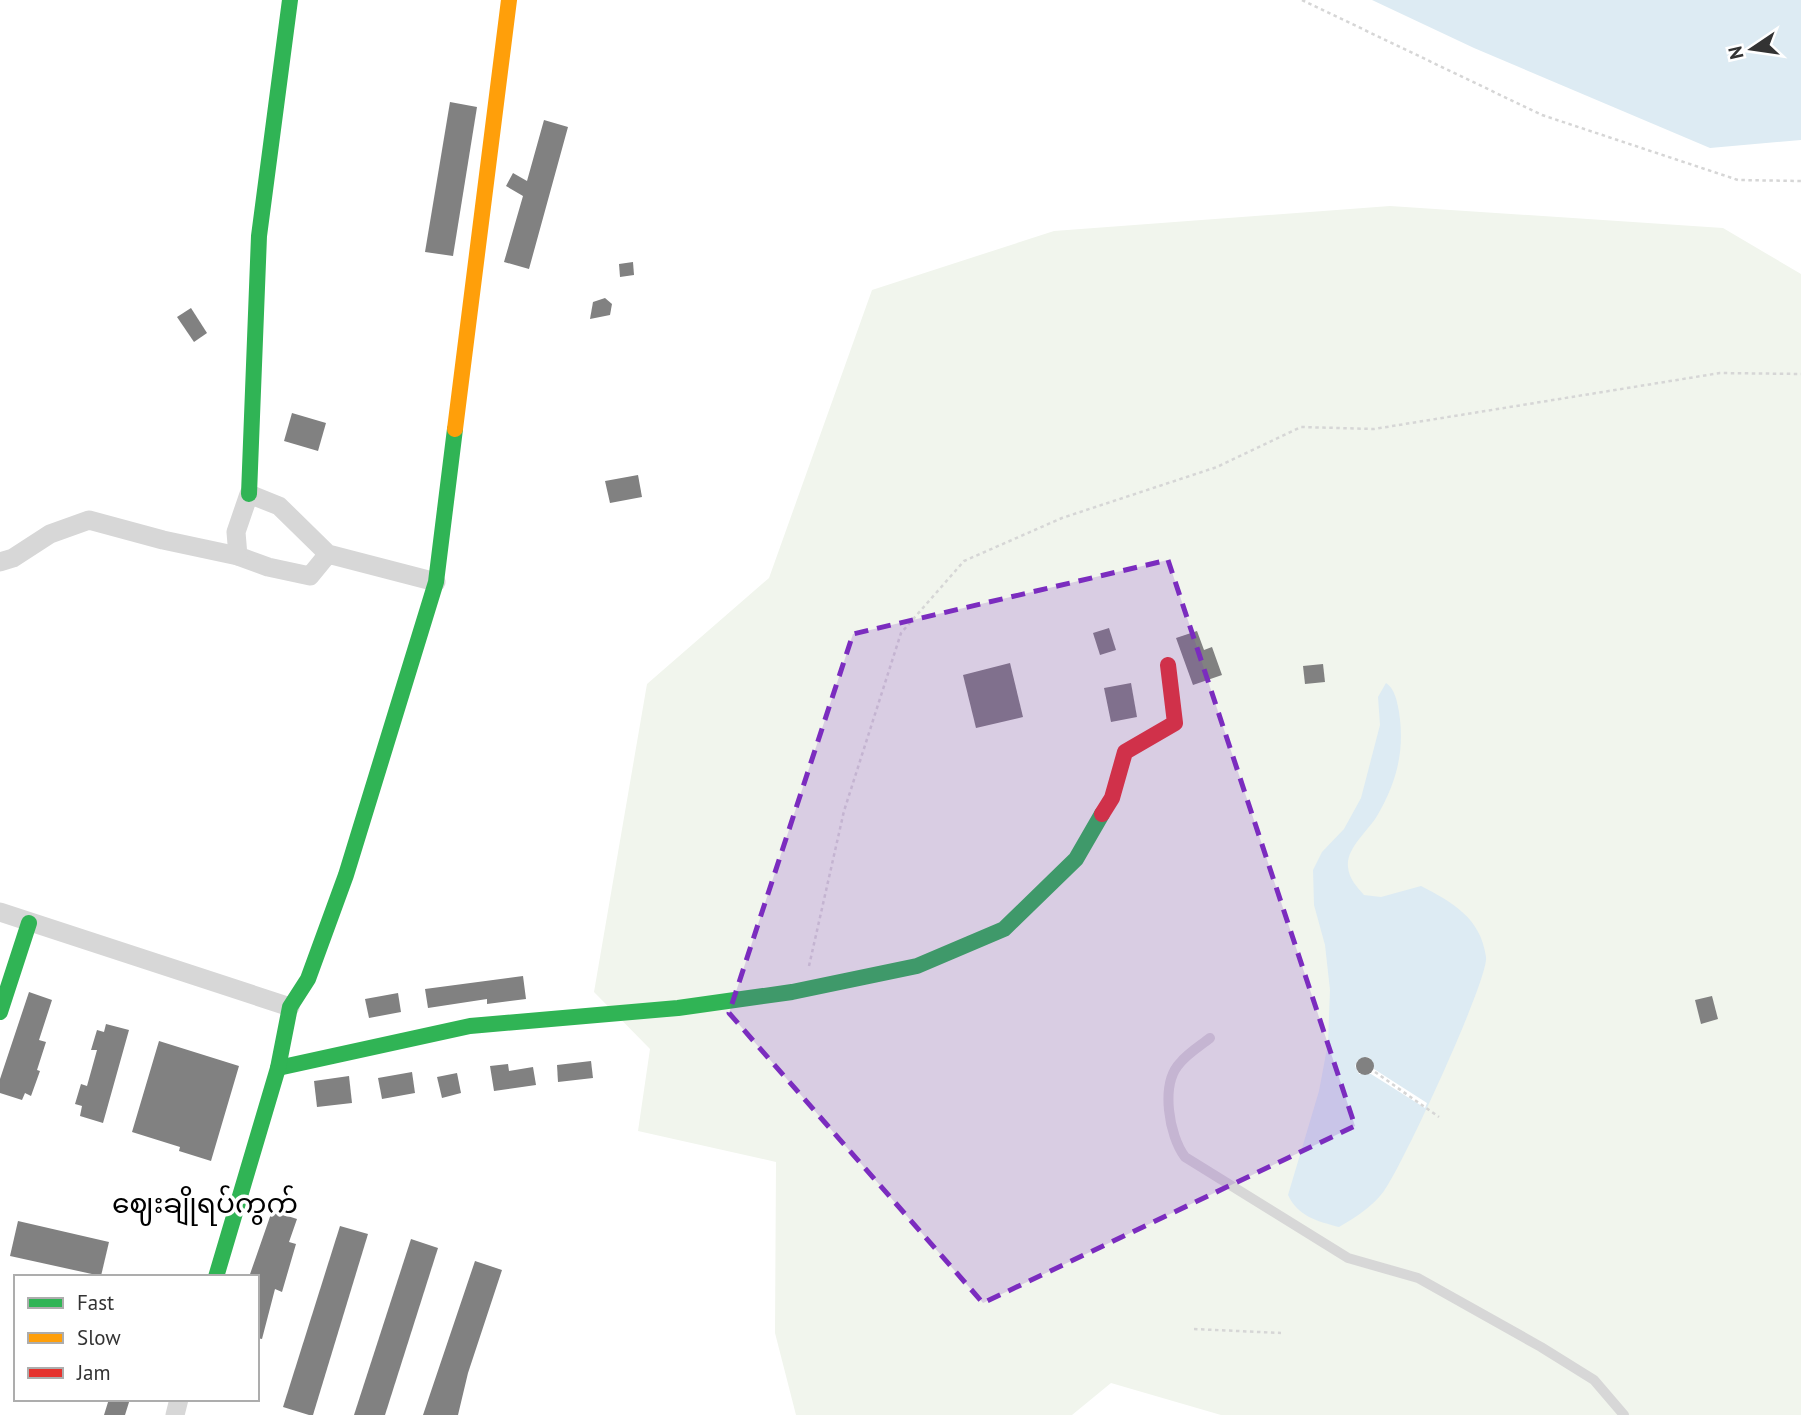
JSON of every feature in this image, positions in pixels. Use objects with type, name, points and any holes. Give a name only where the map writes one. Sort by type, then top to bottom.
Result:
[{"type":"street","points":[[238,556],[236,532],[249,494],[259,236],[290,0]]},
{"type":"street","points":[[217,1275],[278,1068],[290,1007],[308,979],[346,875],[436,582],[509,0]]},
{"type":"street","points":[[249,494],[279,506],[328,554],[436,582]]},
{"type":"street","points":[[0,562],[13,558],[50,534],[89,520],[310,576],[328,554]]},
{"type":"street","points":[[278,1068],[470,1026],[678,1008],[792,992],[917,966],[1004,929],[1076,859],[1112,798],[1125,752],[1175,723],[1168,664]]},
{"type":"street","points":[[0,912],[290,1007]]},
{"type":"street","points":[[0,1012],[29,923]]},
{"type":"lane","points":[[1210,1038],[1178,1064],[1171,1084],[1171,1128],[1175,1143],[1185,1157],[1348,1258],[1418,1278],[1541,1347],[1594,1380],[1624,1415]]},
{"type":"path","points":[[1303,0],[1542,115],[1738,180],[1801,181]]},
{"type":"path","points":[[808,969],[844,811],[901,634],[964,561],[1062,518],[1217,467],[1301,427],[1374,429],[1720,373],[1801,373]]},
{"type":"path","points":[[1375,1072],[1440,1116]]},
{"type":"path","points":[[1194,1329],[1280,1333]]},
{"type":"highlighted area","points":[[1168,560],[1355,1126],[983,1303],[729,1013],[853,634]]},
{"type":"shaded area","points":[[1372,0],[1801,0],[1801,140],[1710,148],[1474,48]]},
{"type":"shaded area","points":[[1390,206],[1723,228],[1801,274],[1801,1415],[1221,1415],[1111,1383],[1072,1415],[796,1415],[775,1333],[776,1162],[638,1131],[650,1049],[594,992],[647,684],[769,578],[872,290],[1054,231]]},
{"type":"shaded area","points":[[1386,683],[1394,692],[1399,712],[1401,740],[1398,765],[1390,791],[1377,816],[1350,853],[1350,875],[1364,895],[1381,897],[1421,886],[1444,898],[1471,922],[1483,943],[1486,957],[1460,1034],[1394,1175],[1374,1202],[1339,1227],[1302,1213],[1288,1195],[1319,1091],[1328,1043],[1330,990],[1325,945],[1314,905],[1313,870],[1322,852],[1344,829],[1361,798],[1380,725],[1378,697]]},
{"type":"pier","points":[[1369,1057],[1374,1069],[1427,1103],[1425,1108],[1371,1074],[1359,1074],[1355,1066],[1358,1060]]},
{"type":"building","points":[[450,102],[477,107],[453,256],[425,252]]},
{"type":"building","points":[[544,120],[568,127],[529,269],[504,262],[523,196],[506,186],[513,173],[527,181]]},
{"type":"building","points":[[633,262],[634,275],[620,277],[619,264]]},
{"type":"building","points":[[605,298],[612,304],[610,315],[590,319],[593,302]]},
{"type":"building","points":[[191,308],[207,333],[194,342],[177,317]]},
{"type":"building","points":[[292,413],[326,423],[318,451],[284,441]]},
{"type":"building","points":[[638,475],[642,497],[610,503],[605,481]]},
{"type":"building","points":[[1109,628],[1116,650],[1100,655],[1093,633]]},
{"type":"building","points":[[1197,631],[1204,650],[1212,647],[1222,675],[1193,685],[1176,638]]},
{"type":"building","points":[[1010,663],[1023,717],[976,728],[963,675]]},
{"type":"building","points":[[1323,664],[1325,682],[1305,684],[1303,666]]},
{"type":"building","points":[[1131,683],[1137,717],[1111,722],[1104,688]]},
{"type":"building","points":[[523,976],[526,999],[487,1004],[487,999],[428,1008],[425,989]]},
{"type":"building","points":[[29,992],[52,1000],[39,1040],[46,1042],[37,1070],[40,1071],[31,1096],[25,1093],[22,1100],[0,1093],[0,1079]]},
{"type":"building","points":[[398,993],[401,1012],[369,1018],[365,999]]},
{"type":"building","points":[[1712,996],[1718,1019],[1701,1024],[1695,1000]]},
{"type":"building","points":[[106,1024],[129,1030],[103,1123],[80,1116],[82,1106],[75,1104],[81,1084],[87,1086],[97,1050],[91,1050],[97,1030],[104,1032]]},
{"type":"building","points":[[159,1041],[239,1066],[211,1161],[179,1151],[180,1147],[132,1132]]},
{"type":"building","points":[[1361,1057],[1369,1057],[1374,1066],[1372,1073],[1361,1075],[1356,1070],[1356,1062]]},
{"type":"building","points":[[591,1061],[593,1078],[558,1082],[557,1065]]},
{"type":"building","points":[[508,1064],[509,1071],[533,1067],[536,1085],[494,1091],[490,1066]]},
{"type":"building","points":[[412,1072],[415,1093],[382,1099],[378,1078]]},
{"type":"building","points":[[457,1073],[461,1093],[442,1098],[437,1077]]},
{"type":"building","points":[[349,1076],[352,1103],[317,1107],[314,1081]]},
{"type":"building","points":[[272,1211],[297,1219],[289,1242],[296,1244],[282,1292],[275,1289],[262,1339],[259,1338],[259,1275],[250,1275]]},
{"type":"building","points":[[18,1221],[109,1242],[101,1275],[10,1256]]},
{"type":"building","points":[[340,1226],[368,1234],[313,1415],[309,1415],[283,1407]]},
{"type":"building","points":[[411,1239],[438,1248],[385,1415],[354,1415]]},
{"type":"building","points":[[475,1261],[502,1270],[468,1373],[458,1415],[423,1415]]},
{"type":"building","points":[[108,1401],[129,1401],[125,1415],[104,1415]]},
{"type":"traffic: fast","points":[[249,494],[259,236],[290,0]]},
{"type":"traffic: fast","points":[[217,1275],[278,1068],[290,1007],[308,979],[346,875],[436,582],[455,429]]},
{"type":"traffic: fast","points":[[278,1068],[470,1026],[678,1008],[792,992],[917,966],[1004,929],[1076,859],[1102,814]]},
{"type":"traffic: fast","points":[[0,1012],[29,923]]},
{"type":"traffic: slow","points":[[455,429],[509,0]]},
{"type":"traffic: jam","points":[[1102,814],[1112,798],[1125,752],[1175,723],[1168,665]]},
{"type":"district","name":"ဈေးချိုရပ်ကွက်","points":[[205,1202]]}]
